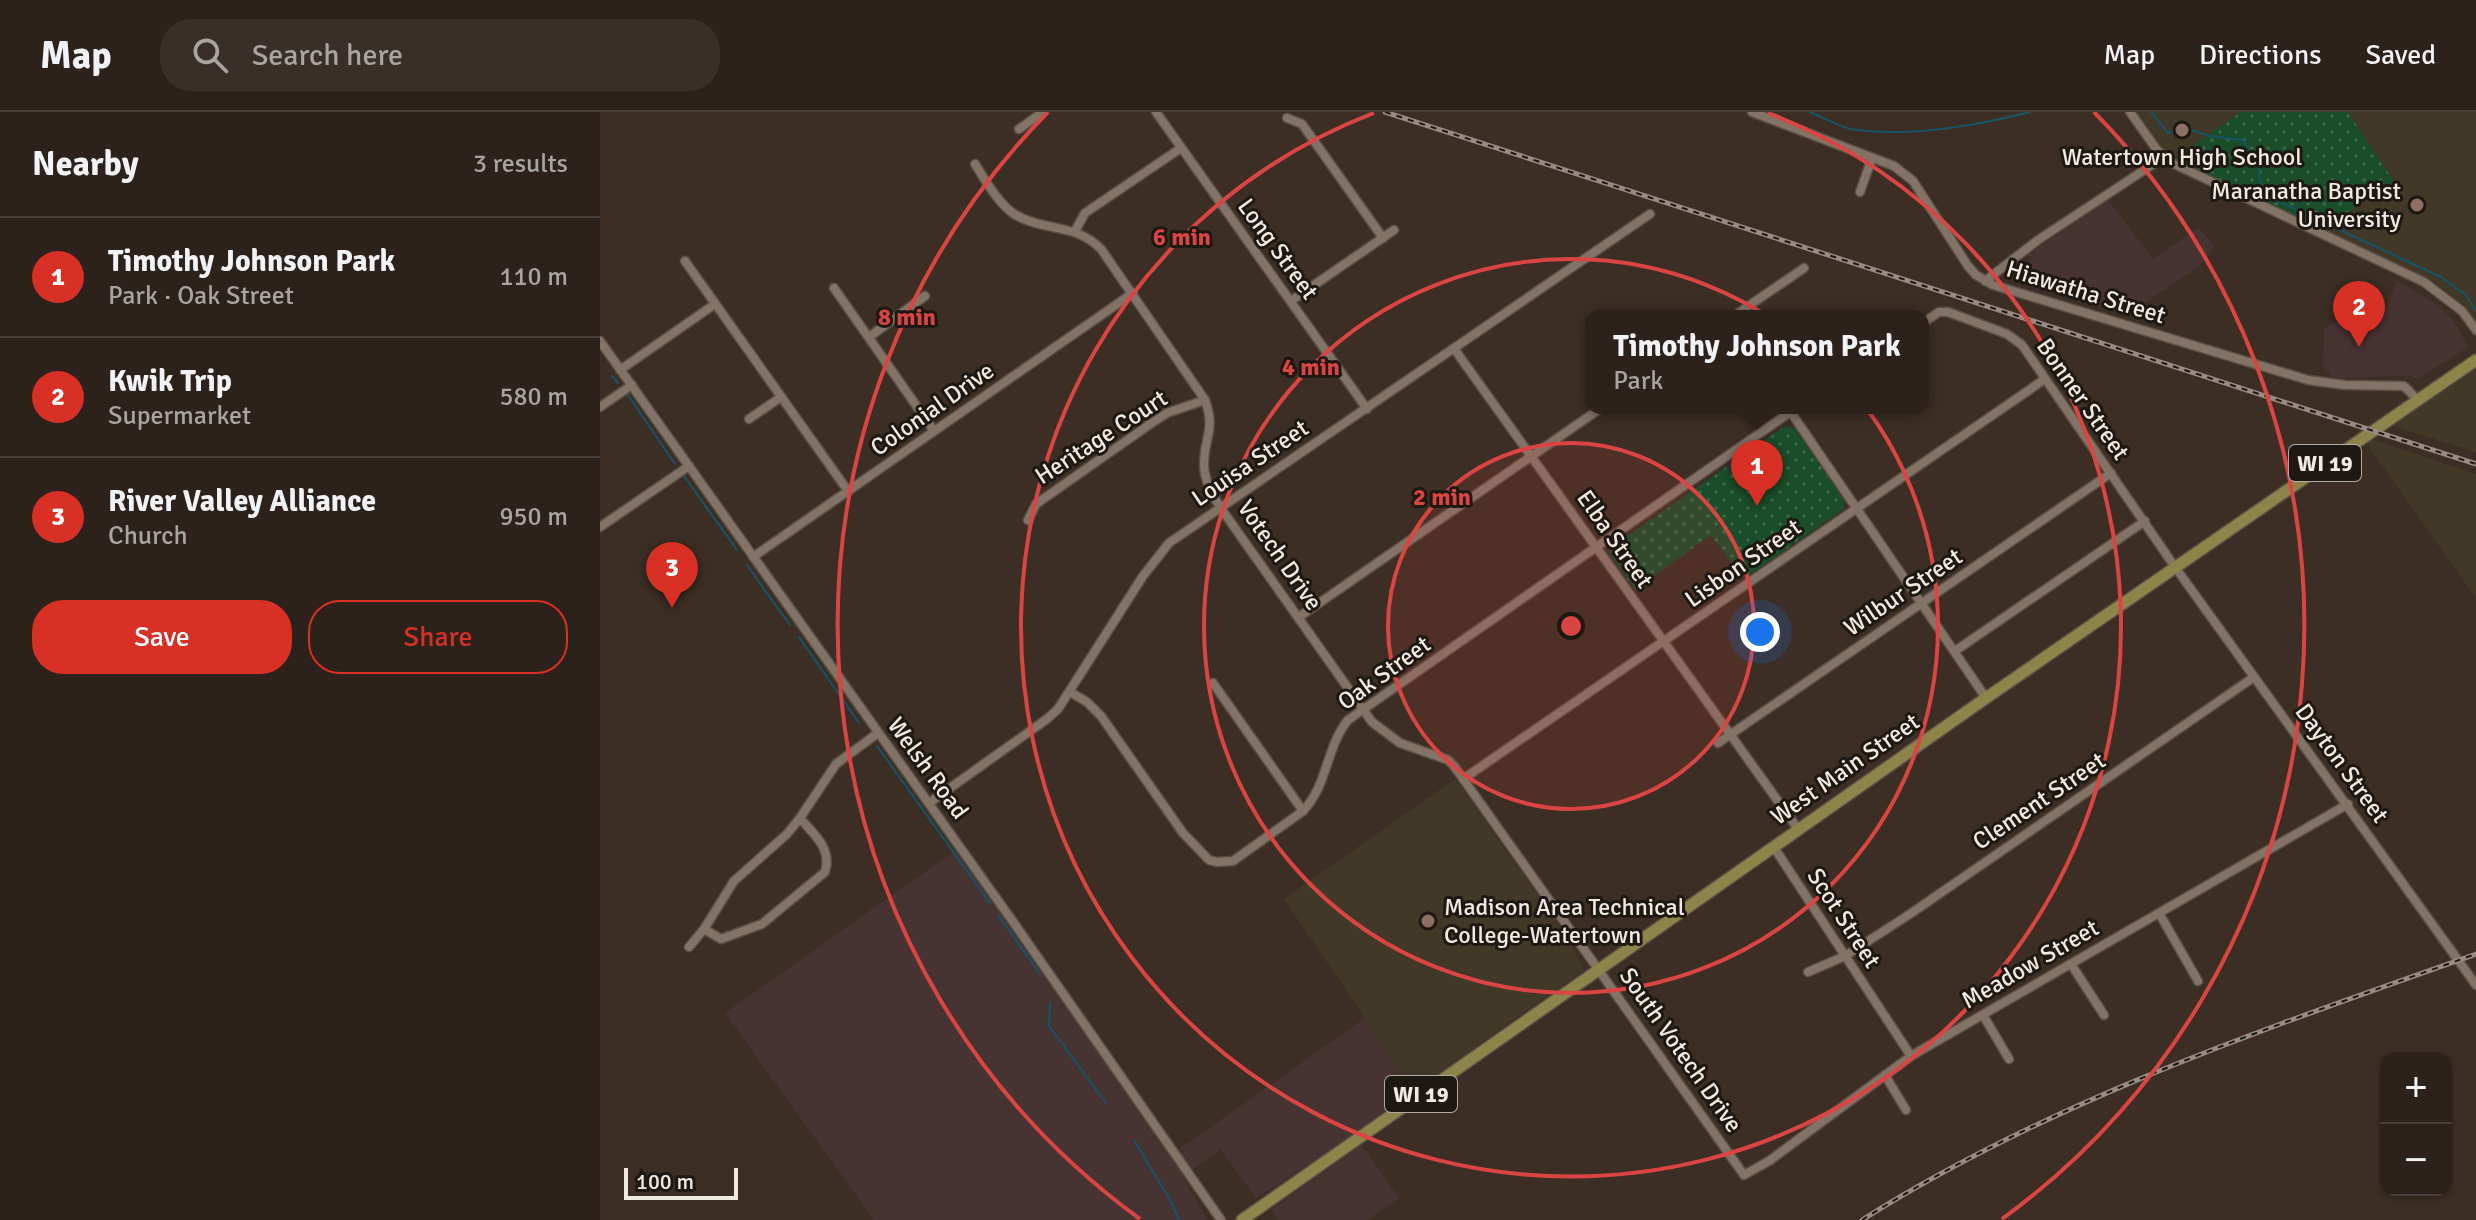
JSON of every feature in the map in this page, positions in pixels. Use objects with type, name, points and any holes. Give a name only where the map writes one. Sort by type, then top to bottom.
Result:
[{"type":"main road","name":"West Main Street","points":[[1242,1220],[1773,846],[2476,360]]},
{"type":"street","points":[[1019,129],[1043,112]]},
{"type":"street","name":"Long Street","points":[[1156,112],[1367,409]]},
{"type":"street","name":"Hiawatha Street","points":[[1752,112],[1894,166],[1913,181],[1968,266],[1985,281],[2010,292],[2265,368],[2331,383],[2404,386],[2417,399]]},
{"type":"street","points":[[2130,112],[2164,157],[2179,167],[2424,282],[2462,311],[2476,330]]},
{"type":"street","points":[[1287,118],[1302,124],[1383,238]]},
{"type":"street","points":[[1075,231],[1085,213],[1181,148]]},
{"type":"street","points":[[1985,281],[2038,240],[2164,157]]},
{"type":"street","points":[[1860,192],[1872,158]]},
{"type":"street","name":"Votech Drive","points":[[975,164],[999,199],[1013,213],[1030,221],[1085,235],[1101,249],[1205,400],[1211,431],[1204,467],[1211,492],[1220,507],[1372,722],[1390,738],[1448,760],[1529,870]]},
{"type":"street","name":"Louisa Street","points":[[929,803],[1047,719],[1070,692],[1156,557],[1182,533],[1455,350],[1650,214]]},
{"type":"street","points":[[1291,301],[1394,230]]},
{"type":"street","points":[[685,261],[848,491]]},
{"type":"street","points":[[1743,310],[1804,268]]},
{"type":"street","points":[[834,288],[934,431]]},
{"type":"street","name":"Colonial Drive","points":[[753,557],[1133,293]]},
{"type":"street","points":[[869,337],[925,296]]},
{"type":"street","points":[[620,370],[715,304]]},
{"type":"street","name":"Bonner Street","points":[[1929,320],[1944,311],[2007,334],[2022,345],[2175,567]]},
{"type":"street","name":"Welsh Road","points":[[600,341],[1221,1220]]},
{"type":"street","name":"Elba Street","points":[[1455,350],[1798,829]]},
{"type":"street","name":"Lisbon Street","points":[[1463,779],[2045,379]]},
{"type":"street","points":[[600,407],[632,385]]},
{"type":"street","points":[[749,419],[781,397]]},
{"type":"street","name":"Heritage Court","points":[[1028,520],[1036,504],[1153,422],[1167,413],[1205,400]]},
{"type":"street","points":[[1299,617],[1592,414]]},
{"type":"street","name":"Oak Street","points":[[1070,692],[1094,708],[1183,833],[1209,860],[1233,861],[1303,811],[1322,785],[1342,728],[1364,709],[1785,414]]},
{"type":"street","points":[[1795,414],[1986,698]]},
{"type":"street","points":[[600,527],[689,466]]},
{"type":"street","name":"Wilbur Street","points":[[1718,743],[2111,473]]},
{"type":"street","points":[[1955,651],[2145,521]]},
{"type":"street","name":"Dayton Street","points":[[2175,567],[2476,985]]},
{"type":"street","name":"Clement Street","points":[[1808,972],[1845,956],[1910,914],[2254,677]]},
{"type":"street","points":[[1213,683],[1303,811]]},
{"type":"street","points":[[689,947],[742,871],[787,834],[836,764],[878,733]]},
{"type":"street","name":"Meadow Street","points":[[1744,1175],[1769,1161],[1911,1056],[2348,804]]},
{"type":"street","points":[[704,929],[721,939],[762,924],[825,872],[828,860],[824,847],[800,818]]},
{"type":"street","name":"Scot Street","points":[[1773,846],[1911,1056]]},
{"type":"street","name":"South Votech Drive","points":[[1529,870],[1744,1175]]},
{"type":"street","points":[[2159,913],[2198,981]]},
{"type":"street","points":[[2071,964],[2104,1015]]},
{"type":"street","points":[[1983,1015],[2009,1059]]},
{"type":"street","points":[[1885,1075],[1906,1110]]},
{"type":"shaded area","name":"Watertown High School","points":[[2136,112],[2241,112],[2174,159],[2160,148]]},
{"type":"shaded area","name":"Maranatha Baptist University","points":[[2348,112],[2476,112],[2476,320],[2462,303],[2429,279],[2323,230],[2394,180]]},
{"type":"shaded area","points":[[2108,200],[2153,259],[2198,228],[2215,246],[2200,266],[2136,309],[2136,316],[2029,287],[2031,269],[2028,255]]},
{"type":"shaded area","points":[[2397,281],[2437,304],[2454,321],[2468,347],[2418,379],[2412,376],[2334,378],[2323,366],[2324,329],[2355,310],[2386,308]]},
{"type":"shaded area","points":[[2476,369],[2476,452],[2390,425]]},
{"type":"shaded area","points":[[2371,439],[2476,474],[2476,598],[2366,443]]},
{"type":"shaded area","name":"Madison Area Technical College-Watertown","points":[[1455,779],[1567,936],[1584,970],[1414,1090],[1284,899]]},
{"type":"shaded area","points":[[956,850],[1171,1155],[1365,1018],[1414,1090],[1256,1198],[1221,1150],[1183,1176],[1207,1220],[874,1220],[725,1013]]},
{"type":"shaded area","points":[[1362,1145],[1399,1198],[1367,1220],[1279,1220],[1271,1210]]},
{"type":"green space","points":[[2241,112],[2348,112],[2394,181],[2323,230],[2174,159]]},
{"type":"green space","points":[[1785,426],[1796,429],[1843,499],[1845,504],[1842,510],[1744,579],[1711,535],[1635,590],[1609,552],[1613,546]]},
{"type":"waterway","points":[[1810,112],[1850,129],[1878,132],[1966,126],[2030,112]]},
{"type":"waterway","points":[[2151,112],[2168,133],[2185,128],[2210,136],[2243,140],[2259,164],[2260,180],[2269,197],[2441,277],[2466,295],[2476,311]]},
{"type":"waterway","points":[[612,376],[618,383]]},
{"type":"waterway","points":[[628,395],[675,464]]},
{"type":"waterway","points":[[684,476],[737,550]]},
{"type":"waterway","points":[[747,565],[790,625]]},
{"type":"waterway","points":[[799,637],[859,723]]},
{"type":"waterway","points":[[877,746],[990,903]]},
{"type":"waterway","points":[[999,916],[1040,974]]},
{"type":"waterway","points":[[1050,1003],[1049,1026],[1106,1103]]},
{"type":"waterway","points":[[1134,1140],[1179,1220]]},
{"type":"railway","points":[[1385,112],[2476,464]]},
{"type":"railway","points":[[1862,1220],[1934,1177],[2084,1103],[2239,1039],[2476,954]]},
{"type":"place","name":"Watertown High School","points":[[2182,130]]},
{"type":"place","name":"Maranatha Baptist University","points":[[2417,205]]},
{"type":"place","name":"Kwik Trip","points":[[2359,347]]},
{"type":"place","name":"Timothy Johnson Park","points":[[1757,506]]},
{"type":"place","name":"River Valley Alliance","points":[[672,608]]},
{"type":"place","name":"Madison Area Technical College-Watertown","points":[[1428,921]]}]
